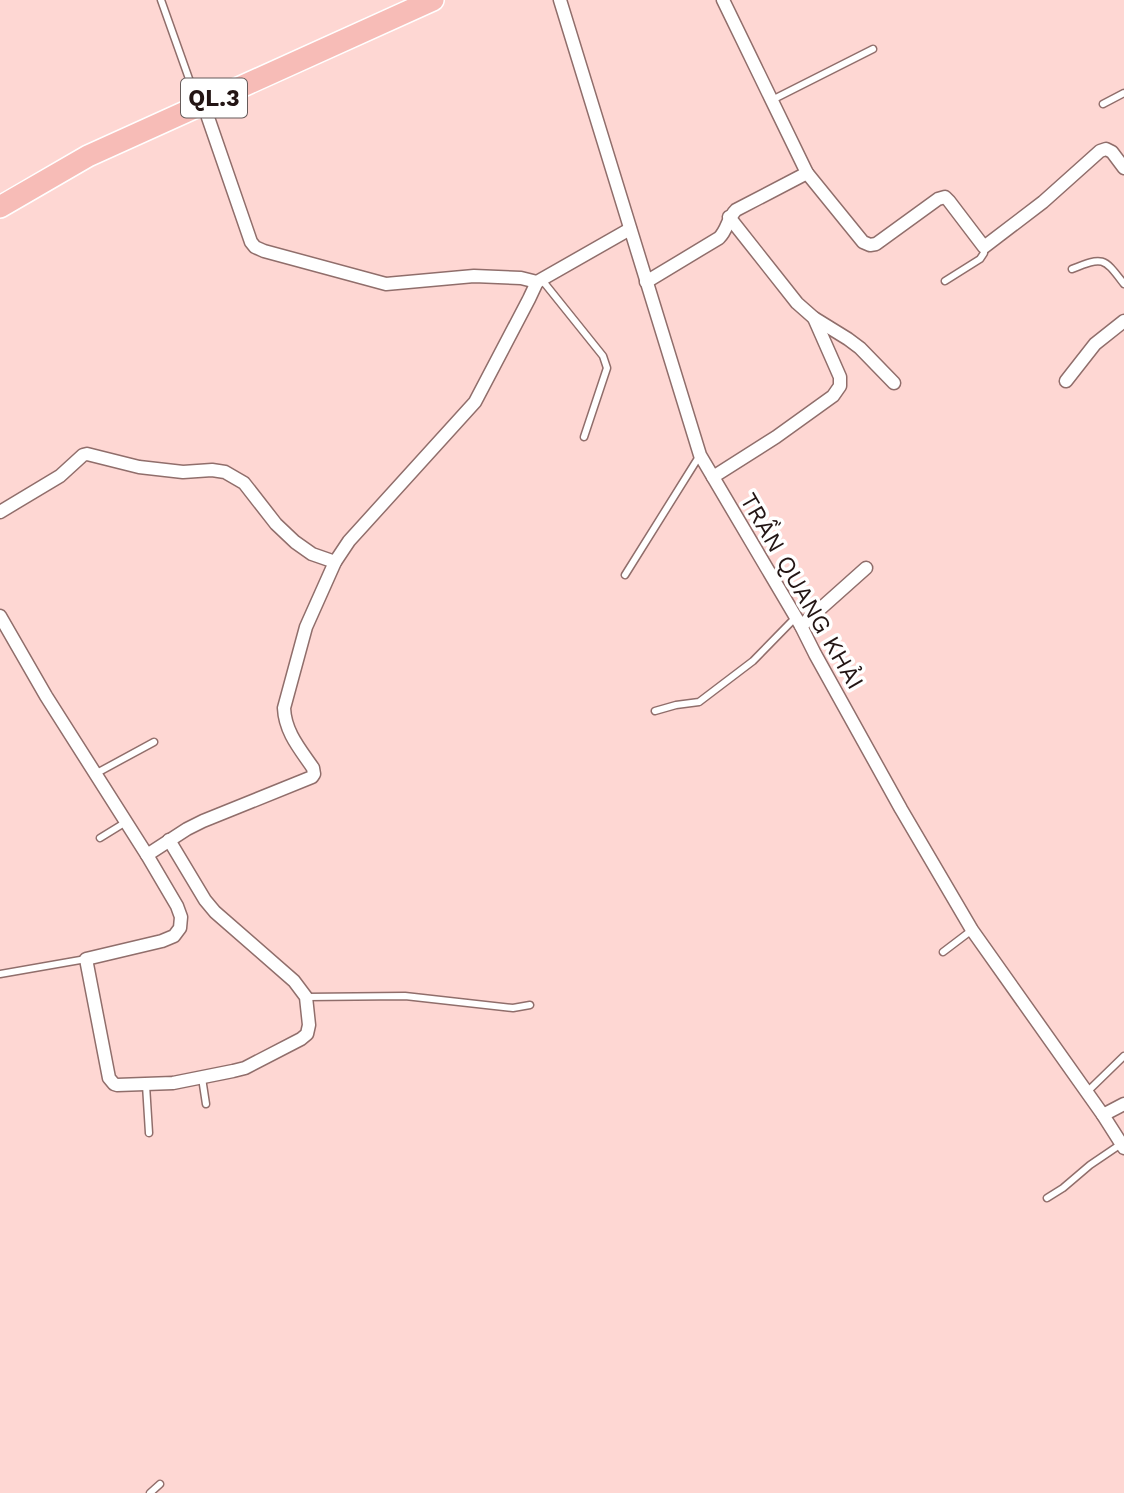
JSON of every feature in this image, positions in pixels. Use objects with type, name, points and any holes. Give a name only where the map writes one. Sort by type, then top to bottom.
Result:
[{"type":"highway","name":"QL.3","points":[[0,207],[88,156],[433,0]]},
{"type":"street","name":"TRẦN QUANG KHẢI","points":[[560,0],[700,455],[799,622],[901,809],[972,930],[1123,1146]]},
{"type":"street","points":[[723,0],[807,173],[863,242],[876,244],[938,199],[945,197],[984,247],[1043,202],[1100,151],[1106,149],[1112,152],[1124,168]]},
{"type":"street","points":[[201,104],[251,242],[259,249],[386,284],[474,276],[539,280]]},
{"type":"street","points":[[646,282],[719,238],[725,231],[729,217],[736,210],[807,173]]},
{"type":"street","points":[[729,217],[797,303],[814,318],[860,348],[894,383]]},
{"type":"street","points":[[147,855],[203,821],[310,779],[314,774],[313,768],[289,734],[284,708],[301,639],[335,562],[363,524],[475,402],[539,280],[631,229]]},
{"type":"street","points":[[713,477],[776,437],[833,396],[840,386],[840,377],[814,318]]},
{"type":"street","points":[[1066,381],[1095,344],[1124,321]]},
{"type":"street","points":[[0,512],[60,476],[87,454],[139,467],[170,471],[212,470],[225,472],[244,483],[276,524],[295,542],[312,554],[335,562]]},
{"type":"street","points":[[799,622],[866,568]]},
{"type":"street","points":[[0,616],[46,696],[147,855],[181,917],[180,928],[174,936],[86,959],[111,1081],[117,1085],[173,1083],[245,1068],[301,1039],[309,1026],[306,996],[294,981],[215,912],[169,840]]},
{"type":"street","points":[[1103,1115],[1124,1104]]},
{"type":"lane","points":[[161,0],[201,104]]},
{"type":"lane","points":[[772,100],[873,49]]},
{"type":"lane","points":[[1104,104],[1124,93]]},
{"type":"lane","points":[[945,281],[979,259],[984,253],[984,247]]},
{"type":"lane","points":[[1072,270],[1093,261],[1100,261],[1109,264],[1124,284]]},
{"type":"lane","points":[[539,280],[604,356],[606,362],[607,368],[584,437]]},
{"type":"lane","points":[[625,575],[700,455]]},
{"type":"lane","points":[[655,711],[699,702],[799,622]]},
{"type":"lane","points":[[95,774],[154,742]]},
{"type":"lane","points":[[100,838],[126,822]]},
{"type":"lane","points":[[943,953],[972,930]]},
{"type":"lane","points":[[0,974],[86,959]]},
{"type":"lane","points":[[306,996],[405,996],[513,1008],[530,1005]]},
{"type":"lane","points":[[1087,1092],[1124,1056]]},
{"type":"lane","points":[[202,1077],[206,1104]]},
{"type":"lane","points":[[146,1085],[149,1133]]},
{"type":"lane","points":[[1047,1198],[1090,1165],[1123,1146]]},
{"type":"lane","points":[[150,1493],[160,1484]]}]
